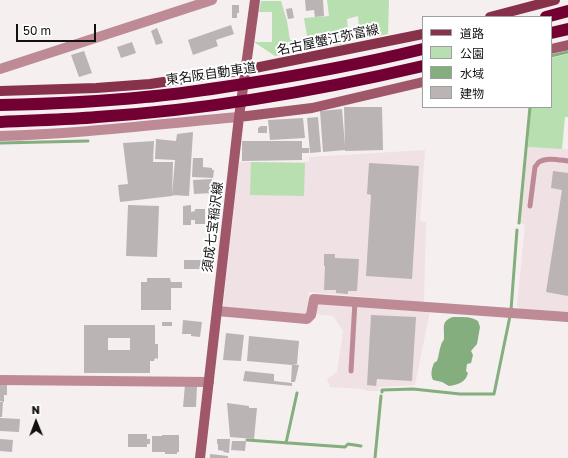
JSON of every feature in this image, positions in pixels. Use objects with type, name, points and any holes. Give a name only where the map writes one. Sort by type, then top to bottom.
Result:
[{"type":"highway","points":[[550,16],[568,11]]},
{"type":"highway","points":[[552,34],[568,29]]},
{"type":"highway","name":"東名阪自動車道","points":[[0,106],[96,101],[198,91],[353,65],[422,49]]},
{"type":"highway","points":[[0,122],[97,117],[207,106],[304,92],[422,66]]},
{"type":"main road","name":"須成七宝稲沢線","points":[[200,458],[239,117],[255,0]]},
{"type":"main road","points":[[493,16],[536,3],[555,0]]},
{"type":"main road","name":"名古屋蟹江弥富線","points":[[0,91],[150,84],[245,70],[422,34]]},
{"type":"main road","points":[[552,49],[568,45]]},
{"type":"main road","points":[[239,117],[312,108],[422,82]]},
{"type":"street","points":[[0,69],[212,0]]},
{"type":"street","points":[[0,136],[34,135],[239,117]]},
{"type":"street","points":[[217,311],[307,319],[312,315],[314,298],[568,316]]},
{"type":"street","points":[[0,380],[209,382]]},
{"type":"lane","points":[[530,206],[535,167],[539,162],[547,159],[568,161]]},
{"type":"lane","points":[[351,371],[355,301]]},
{"type":"shaded area","points":[[528,147],[568,149],[568,312],[520,309],[517,305],[525,225],[520,223]]},
{"type":"shaded area","points":[[425,150],[420,221],[426,222],[424,302],[309,292],[307,314],[223,307],[239,162],[309,162],[309,157]]},
{"type":"shaded area","points":[[321,303],[430,311],[415,385],[379,387],[379,391],[330,387],[327,379],[337,372],[343,331],[333,316],[315,314],[317,307]]},
{"type":"green space","points":[[327,0],[389,0],[388,34],[360,40],[358,16],[347,19],[349,43],[334,46],[331,32],[307,36],[304,18],[329,16]]},
{"type":"green space","points":[[261,1],[281,1],[287,21],[290,40],[295,40],[297,52],[275,56],[254,42],[272,42],[272,12],[259,12]]},
{"type":"green space","points":[[568,54],[568,117],[565,117],[562,149],[528,147],[531,108],[552,108],[552,58]]},
{"type":"green space","points":[[251,162],[305,163],[304,196],[250,195]]},
{"type":"water","points":[[453,317],[472,318],[478,321],[480,327],[477,344],[471,351],[473,355],[471,363],[467,364],[467,376],[461,382],[449,386],[442,382],[433,380],[431,373],[434,363],[437,361],[440,347],[444,339],[445,323]]},
{"type":"building","points":[[305,0],[323,0],[324,16],[315,17],[314,10],[306,11]]},
{"type":"building","points":[[232,5],[239,5],[239,13],[237,13],[237,18],[232,18]]},
{"type":"building","points":[[292,8],[294,18],[288,19],[286,9]]},
{"type":"building","points":[[231,25],[234,34],[216,40],[218,46],[193,55],[188,40]]},
{"type":"building","points":[[157,28],[163,43],[156,45],[151,31]]},
{"type":"building","points":[[132,42],[136,53],[121,58],[117,47]]},
{"type":"building","points":[[84,51],[92,73],[79,77],[71,55]]},
{"type":"building","points":[[344,107],[382,107],[383,150],[345,150],[323,152],[320,111],[342,109],[345,146]]},
{"type":"building","points":[[318,117],[321,152],[310,153],[307,118]]},
{"type":"building","points":[[303,118],[305,138],[270,140],[268,120]]},
{"type":"building","points":[[261,126],[267,126],[267,133],[258,133],[258,128]]},
{"type":"building","points":[[193,132],[189,196],[172,195],[175,160],[155,159],[156,139],[176,141],[177,134]]},
{"type":"building","points":[[154,141],[153,162],[173,162],[172,196],[120,202],[118,185],[128,184],[123,143]]},
{"type":"building","points":[[242,141],[302,141],[302,148],[309,148],[309,153],[302,153],[302,160],[242,161]]},
{"type":"building","points":[[193,158],[203,158],[203,167],[212,168],[212,170],[214,170],[213,178],[192,177]]},
{"type":"building","points":[[369,163],[419,166],[412,279],[366,276],[371,195],[367,194]]},
{"type":"building","points":[[553,171],[568,173],[568,296],[546,292],[562,190],[551,188]]},
{"type":"building","points":[[212,179],[213,193],[194,194],[193,180]]},
{"type":"building","points":[[128,205],[159,206],[157,257],[126,256]]},
{"type":"building","points":[[191,205],[191,212],[195,211],[195,209],[205,209],[205,224],[195,224],[195,220],[191,220],[191,225],[183,225],[183,206]]},
{"type":"building","points":[[324,254],[335,254],[335,258],[359,259],[357,291],[348,291],[348,294],[336,293],[336,290],[324,290]]},
{"type":"building","points":[[184,260],[202,260],[202,269],[184,269]]},
{"type":"building","points":[[147,278],[170,278],[171,282],[182,282],[182,288],[171,288],[171,310],[141,310],[141,282],[147,282]]},
{"type":"building","points":[[371,315],[416,317],[412,381],[377,379],[376,386],[367,385]]},
{"type":"building","points":[[183,320],[202,322],[200,337],[191,336],[191,334],[182,334]]},
{"type":"building","points":[[162,322],[172,322],[172,326],[162,326]]},
{"type":"building","points":[[84,325],[155,325],[155,344],[158,344],[158,359],[155,358],[154,361],[150,361],[150,373],[84,373]],"holes":[[[108,338],[130,338],[130,350],[108,350]]]},
{"type":"building","points":[[226,333],[244,335],[241,361],[223,360]]},
{"type":"building","points":[[249,336],[299,341],[297,364],[292,365],[247,361]]},
{"type":"building","points":[[292,364],[299,365],[295,382],[291,382]]},
{"type":"building","points":[[245,371],[274,374],[274,381],[292,383],[292,386],[243,381]]},
{"type":"building","points":[[0,381],[7,382],[7,395],[4,395],[4,402],[0,401]]},
{"type":"building","points":[[185,385],[197,386],[196,407],[183,407]]},
{"type":"building","points":[[0,402],[3,402],[2,417],[0,417]]},
{"type":"building","points":[[227,403],[249,406],[249,408],[257,408],[254,439],[230,437]]},
{"type":"building","points":[[0,418],[20,419],[19,432],[0,431]]},
{"type":"building","points":[[128,434],[147,434],[147,439],[150,439],[150,444],[147,444],[147,447],[128,447]]},
{"type":"building","points":[[179,435],[179,452],[177,452],[177,454],[152,452],[152,436]]},
{"type":"building","points":[[0,439],[13,440],[12,452],[0,451]]},
{"type":"building","points":[[217,439],[230,439],[229,453],[218,450]]},
{"type":"building","points":[[232,441],[246,441],[245,451],[231,450]]},
{"type":"building","points":[[210,454],[228,456],[228,458],[210,458]]},
{"type":"waterway","points":[[552,56],[568,52]]},
{"type":"waterway","points":[[519,223],[530,108]]},
{"type":"waterway","points":[[0,143],[88,141]]},
{"type":"waterway","points":[[511,310],[517,230]]},
{"type":"waterway","points":[[382,392],[382,390],[413,389],[460,394],[494,394],[510,316]]},
{"type":"waterway","points":[[286,443],[297,393]]},
{"type":"waterway","points":[[375,458],[381,396]]},
{"type":"waterway","points":[[247,440],[345,447],[348,444],[361,446]]}]
